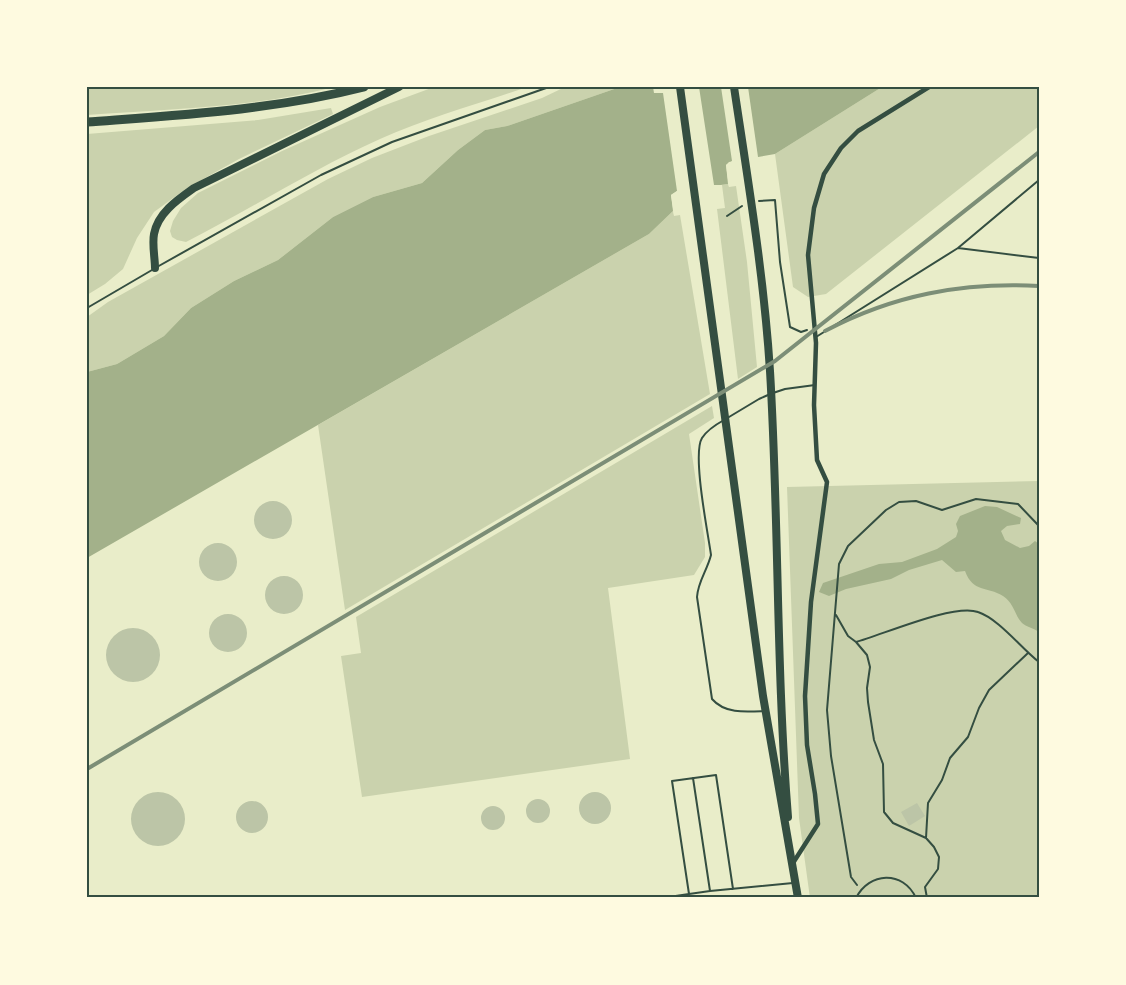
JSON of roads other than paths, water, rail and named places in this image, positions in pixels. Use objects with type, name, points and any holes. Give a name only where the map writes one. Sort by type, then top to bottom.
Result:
[{"type":"highway","points":[[87,122],[225,111],[318,98],[364,87]]},
{"type":"main road","points":[[155,268],[154,235],[161,217],[174,202],[194,188],[399,87]]},
{"type":"main road","points":[[680,87],[765,711],[798,898]]},
{"type":"main road","points":[[734,87],[764,306],[770,371],[784,752],[793,863]]},
{"type":"street","points":[[793,863],[818,824],[816,794],[807,745],[805,696],[811,602],[827,482],[817,460],[816,337],[808,255],[814,208],[824,174],[841,148],[858,131],[929,87]]},
{"type":"lane","points":[[87,308],[321,175],[392,142],[549,87]]},
{"type":"lane","points":[[816,337],[958,248],[1039,180]]},
{"type":"lane","points":[[958,248],[1039,258]]},
{"type":"lane","points":[[765,711],[731,710],[718,706],[712,699],[697,597],[698,586],[711,555],[698,458],[701,440],[710,428],[759,399],[785,389],[815,385]]},
{"type":"lane","points":[[689,894],[672,781],[716,775],[733,889]]},
{"type":"lane","points":[[693,778],[710,891]]},
{"type":"lane","points":[[856,898],[860,890],[875,879],[890,877],[904,882],[916,898]]},
{"type":"lane","points":[[662,898],[796,882]]},
{"type":"railway","points":[[87,769],[775,361],[1039,152]]},
{"type":"railway","points":[[825,331],[876,308],[929,294],[983,286],[1039,286]]}]
